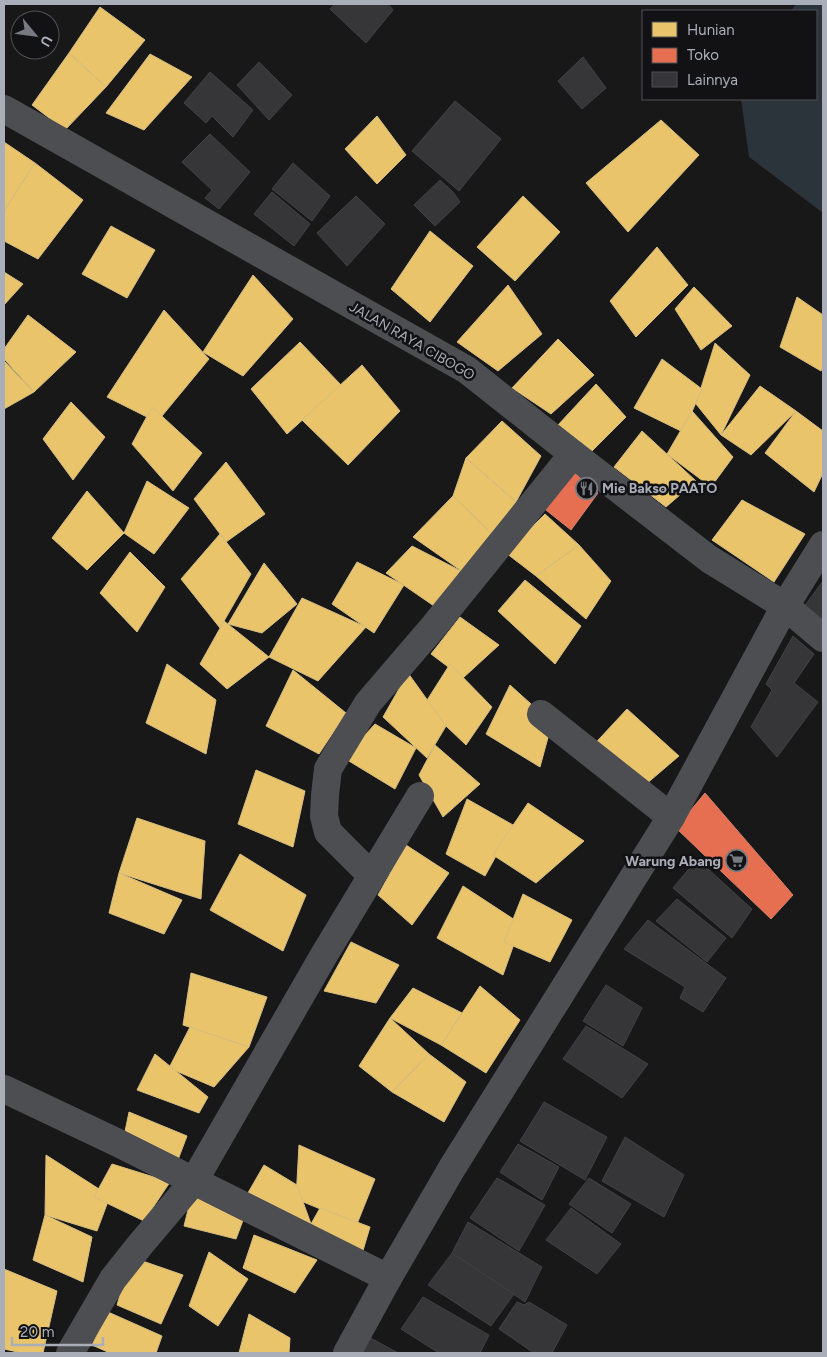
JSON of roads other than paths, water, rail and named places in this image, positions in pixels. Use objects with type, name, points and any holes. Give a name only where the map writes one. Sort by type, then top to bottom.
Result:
[{"type":"street","name":"JALAN RAYA CIBOGO","points":[[4,109],[467,370],[572,454],[709,559],[786,606],[823,638]]},
{"type":"street","points":[[371,875],[328,832],[324,816],[324,795],[328,769],[368,703],[434,626],[572,454]]},
{"type":"street","points":[[347,1353],[452,1168],[671,817],[786,606],[823,545]]},
{"type":"street","points":[[541,714],[671,817]]},
{"type":"street","points":[[70,1353],[113,1280],[194,1181],[371,875],[420,796]]},
{"type":"street","points":[[4,1089],[388,1278]]},
{"type":"place","name":"Mie Bakso PAATO","points":[[586,488]]},
{"type":"place","name":"Warung Abang","points":[[737,861]]}]
